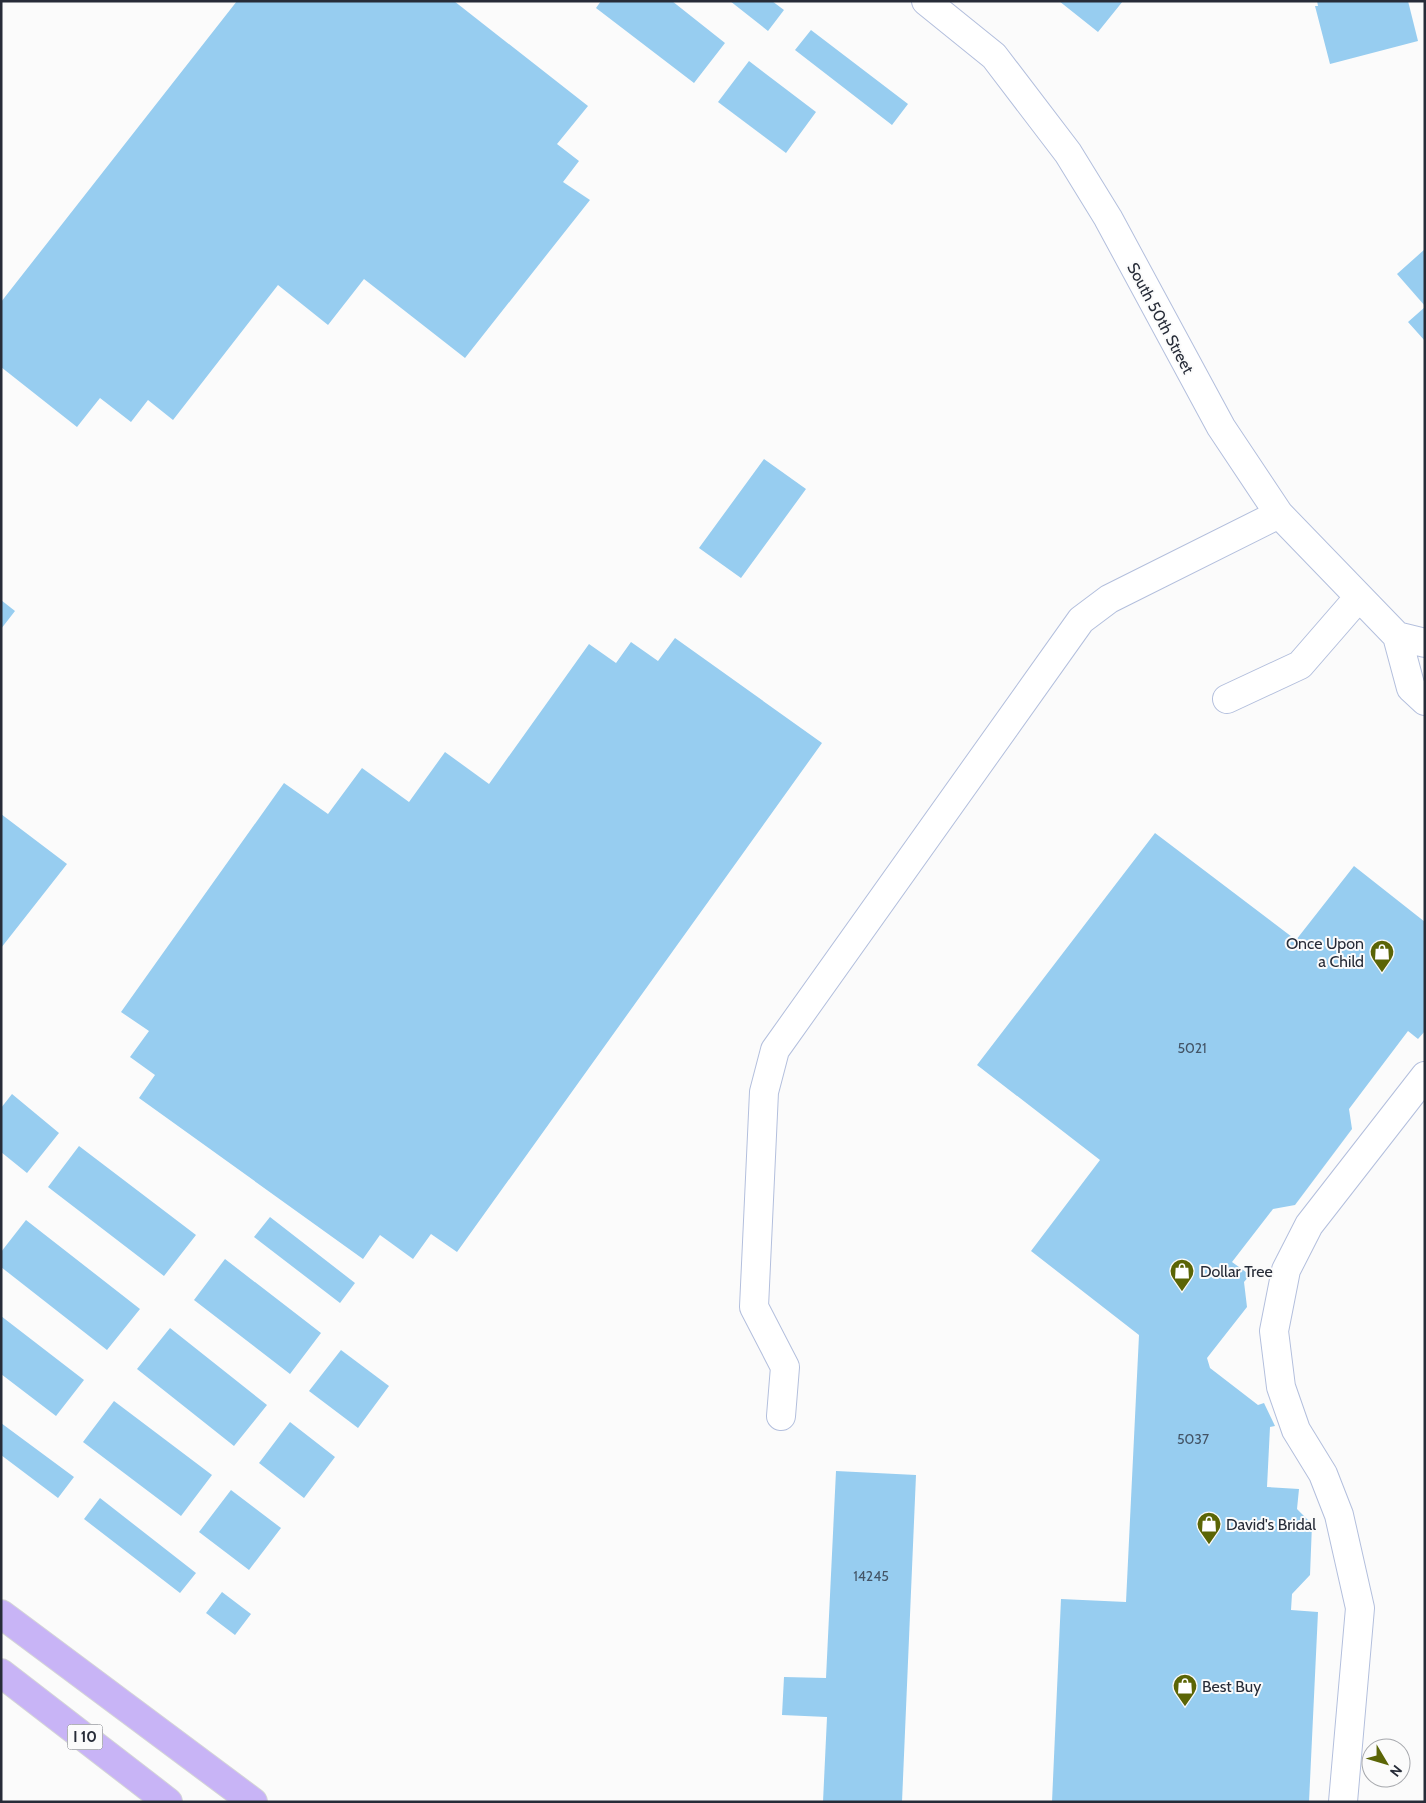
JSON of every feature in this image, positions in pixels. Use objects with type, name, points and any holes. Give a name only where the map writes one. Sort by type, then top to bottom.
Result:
[{"type":"highway","points":[[1,1614],[253,1802]]},
{"type":"highway","name":"I 10","points":[[1,1673],[168,1802]]},
{"type":"street","name":"South 50th Street","points":[[926,1],[994,56],[1068,153],[1108,218],[1221,427],[1279,514],[1396,636],[1411,688],[1425,701]]},
{"type":"street","points":[[781,1416],[786,1367],[754,1307],[764,1092],[775,1050],[1081,620],[1109,600],[1279,514]]},
{"type":"street","points":[[1227,699],[1300,665],[1359,597]]},
{"type":"street","points":[[1396,636],[1425,643]]},
{"type":"street","points":[[1343,1802],[1360,1608],[1340,1515],[1323,1474],[1296,1430],[1281,1386],[1274,1331],[1286,1270],[1309,1225],[1425,1076]]},
{"type":"building","points":[[237,1],[454,1],[588,106],[557,144],[579,161],[563,182],[590,200],[465,358],[364,279],[328,325],[278,285],[173,420],[148,400],[131,422],[100,398],[77,427],[1,367],[1,302]]},
{"type":"building","points":[[601,1],[672,1],[725,43],[694,83],[596,8]]},
{"type":"building","points":[[730,1],[772,1],[784,10],[768,31]]},
{"type":"building","points":[[1059,1],[1123,1],[1098,32]]},
{"type":"building","points":[[1317,1],[1408,1],[1418,41],[1330,64],[1315,6],[1318,6]]},
{"type":"building","points":[[811,30],[908,104],[892,125],[795,50]]},
{"type":"building","points":[[749,61],[816,112],[786,153],[718,102]]},
{"type":"building","points":[[1425,249],[1425,306],[1397,274]]},
{"type":"building","points":[[1425,307],[1425,341],[1408,322]]},
{"type":"building","points":[[764,459],[806,489],[741,578],[699,548]]},
{"type":"building","points":[[1,600],[15,611],[1,629]]},
{"type":"building","points":[[675,638],[822,743],[457,1252],[431,1234],[413,1259],[380,1235],[363,1259],[139,1098],[155,1075],[130,1057],[149,1031],[121,1012],[284,783],[328,814],[362,768],[409,802],[445,752],[489,784],[589,644],[616,663],[631,642],[658,661]]},
{"type":"building","points":[[1,814],[67,864],[1,948]]},
{"type":"building","points":[[1155,833],[1296,940],[1354,866],[1425,922],[1425,1031],[1418,1039],[1408,1031],[1349,1109],[1352,1129],[1295,1205],[1273,1209],[1232,1262],[1250,1275],[1244,1282],[1247,1307],[1207,1358],[1210,1368],[1258,1405],[1264,1403],[1275,1426],[1270,1427],[1267,1487],[1299,1489],[1297,1509],[1312,1524],[1310,1575],[1292,1594],[1291,1610],[1318,1612],[1309,1802],[1052,1802],[1061,1599],[1126,1602],[1139,1335],[1031,1251],[1100,1160],[977,1065]]},
{"type":"building","points":[[12,1094],[59,1133],[27,1173],[1,1152],[1,1108]]},
{"type":"building","points":[[79,1146],[196,1235],[164,1276],[48,1187]]},
{"type":"building","points":[[270,1217],[355,1283],[340,1303],[254,1237]]},
{"type":"building","points":[[26,1220],[140,1309],[107,1350],[1,1267],[1,1252]]},
{"type":"building","points":[[225,1259],[321,1333],[290,1374],[194,1300]]},
{"type":"building","points":[[1,1316],[84,1380],[56,1416],[1,1374]]},
{"type":"building","points":[[170,1328],[267,1405],[234,1446],[137,1369]]},
{"type":"building","points":[[341,1350],[389,1386],[358,1428],[309,1391]]},
{"type":"building","points":[[114,1401],[212,1475],[181,1516],[83,1442]]},
{"type":"building","points":[[290,1422],[335,1457],[304,1498],[259,1463]]},
{"type":"building","points":[[1,1423],[74,1477],[58,1498],[1,1455]]},
{"type":"building","points":[[836,1471],[916,1475],[902,1802],[823,1802],[827,1717],[782,1715],[784,1677],[826,1678]]},
{"type":"building","points":[[231,1490],[281,1528],[249,1570],[199,1532]]},
{"type":"building","points":[[100,1498],[196,1573],[180,1593],[84,1519]]},
{"type":"building","points":[[222,1592],[251,1614],[235,1635],[206,1613]]},
{"type":"place","name":"Once Upon a Child","points":[[1382,973]]},
{"type":"place","name":"Dollar Tree","points":[[1182,1292]]},
{"type":"place","name":"David's Bridal","points":[[1209,1545]]},
{"type":"place","name":"Best Buy","points":[[1185,1707]]}]
